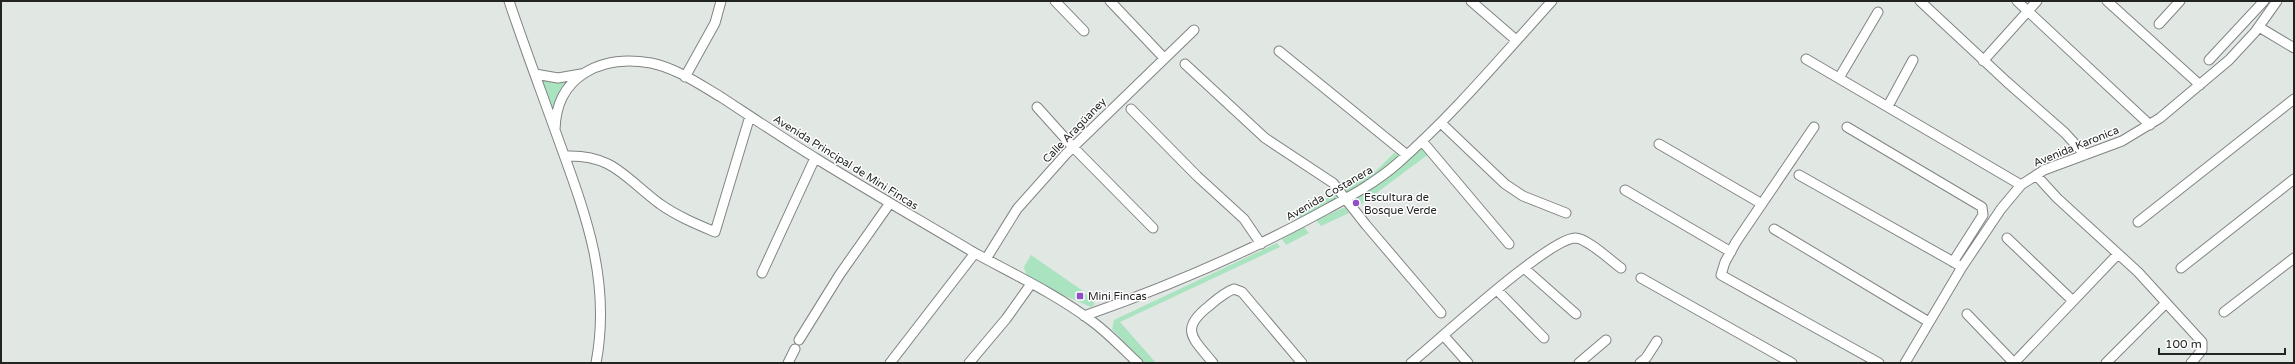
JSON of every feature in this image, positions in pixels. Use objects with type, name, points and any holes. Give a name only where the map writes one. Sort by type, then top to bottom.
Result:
[{"type":"street","points":[[508,1],[565,156],[591,235],[599,275],[600,326],[596,363]]},
{"type":"street","points":[[685,77],[715,23],[721,1]]},
{"type":"street","points":[[1055,1],[1084,31]]},
{"type":"street","points":[[1110,1],[1164,58]]},
{"type":"street","points":[[1471,1],[1516,40]]},
{"type":"street","name":"Avenida Costanera","points":[[1084,316],[1174,284],[1261,244],[1345,199],[1382,176],[1407,155],[1441,122],[1552,1]]},
{"type":"street","points":[[1920,1],[1983,61],[2065,133],[2085,155]]},
{"type":"street","points":[[2017,1],[2150,125]]},
{"type":"street","points":[[1983,61],[2037,1]]},
{"type":"street","points":[[2107,1],[2200,85]]},
{"type":"street","points":[[2159,24],[2180,1]]},
{"type":"street","points":[[2209,60],[2264,1]]},
{"type":"street","name":"Avenida Karonica","points":[[1906,363],[1962,267],[2001,209],[2021,185],[2036,175],[2122,141],[2150,125],[2229,60],[2259,27],[2277,1]]},
{"type":"street","points":[[1839,78],[1878,12]]},
{"type":"street","points":[[2259,27],[2294,48]]},
{"type":"street","name":"Calle Aragüaney","points":[[986,259],[1016,209],[1073,147],[1194,30]]},
{"type":"street","points":[[1280,51],[1407,155]]},
{"type":"street","points":[[1806,59],[2021,185]]},
{"type":"street","points":[[1888,106],[1913,60]]},
{"type":"street","name":"Avenida Principal de Mini Fincas","points":[[555,130],[559,102],[566,90],[583,73],[605,65],[637,62],[663,66],[685,77],[750,116],[890,204],[1084,316],[1138,363]]},
{"type":"street","points":[[1184,64],[1265,138],[1326,177],[1442,313]]},
{"type":"street","points":[[535,74],[558,78],[583,73]]},
{"type":"street","points":[[2138,222],[2294,99]]},
{"type":"street","points":[[1037,107],[1073,147],[1153,228]]},
{"type":"street","points":[[1131,109],[1197,176],[1244,219],[1261,244]]},
{"type":"street","points":[[565,156],[590,157],[616,166],[660,204],[680,217],[715,232],[750,116]]},
{"type":"street","points":[[1441,122],[1516,193],[1566,212]]},
{"type":"street","points":[[1814,126],[1731,252],[1722,272],[1723,277],[1879,363]]},
{"type":"street","points":[[1847,127],[1982,207],[1983,215],[1953,262]]},
{"type":"street","points":[[1422,141],[1509,244]]},
{"type":"street","points":[[1659,144],[1762,204]]},
{"type":"street","points":[[762,273],[815,158]]},
{"type":"street","points":[[1799,175],[1962,267]]},
{"type":"street","points":[[2036,175],[2058,198],[2118,254],[2202,342],[2202,350],[2192,363]]},
{"type":"street","points":[[2181,268],[2294,179]]},
{"type":"street","points":[[1625,190],[1731,252]]},
{"type":"street","points":[[788,363],[821,303],[890,204]]},
{"type":"street","points":[[1774,230],[1929,322]]},
{"type":"street","points":[[1411,363],[1524,268],[1558,246],[1574,238],[1584,240],[1621,268]]},
{"type":"street","points":[[2007,238],[2073,301]]},
{"type":"street","points":[[890,363],[975,252]]},
{"type":"street","points":[[1967,314],[2014,363],[2118,254]]},
{"type":"street","points":[[2224,312],[2294,258]]},
{"type":"street","points":[[1524,268],[1576,314]]},
{"type":"street","points":[[1641,278],[1792,363]]},
{"type":"street","points":[[969,363],[1006,319],[1030,284]]},
{"type":"street","points":[[1213,363],[1194,339],[1190,328],[1194,319],[1200,313],[1234,289],[1242,292],[1302,363]]},
{"type":"street","points":[[1497,290],[1544,338]]},
{"type":"street","points":[[2106,363],[2166,303]]},
{"type":"street","points":[[1444,336],[1468,363]]},
{"type":"street","points":[[1579,363],[1606,340]]},
{"type":"street","points":[[1640,363],[1646,358],[1657,341]]},
{"type":"green space","points":[[583,73],[566,91],[555,130],[535,74]]},
{"type":"green space","points":[[1424,147],[1430,153],[1355,209],[1350,203]]},
{"type":"green space","points":[[1394,153],[1399,155],[1380,174],[1347,194],[1343,189],[1376,171]]},
{"type":"green space","points":[[1337,192],[1341,197],[1300,220],[1296,216]]},
{"type":"green space","points":[[1345,207],[1349,213],[1321,226],[1316,220]]},
{"type":"green space","points":[[1304,227],[1309,233],[1286,245],[1282,239]]},
{"type":"green space","points":[[1277,243],[1280,247],[1120,322],[1156,363],[1144,363],[1112,329],[1114,320]]},
{"type":"green space","points":[[1031,255],[1083,291],[1095,304],[1091,307],[1051,290],[1027,276],[1024,267]]},
{"type":"place","name":"Escultura de Bosque Verde","points":[[1356,203]]},
{"type":"place","name":"Mini Fincas","points":[[1080,296]]}]
